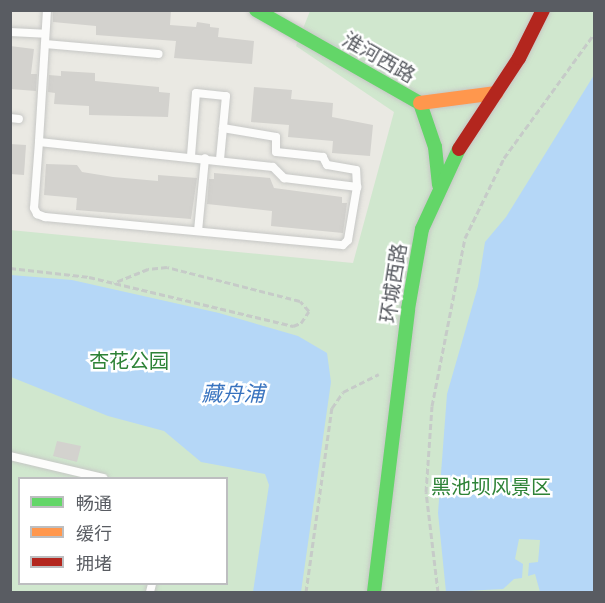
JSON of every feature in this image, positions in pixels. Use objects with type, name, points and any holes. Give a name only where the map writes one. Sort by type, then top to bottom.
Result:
[{"type":"street","name":"淮河西路","points":[[256,10],[420,103]]},
{"type":"street","name":"环城西路","points":[[374,592],[414,267],[422,229],[439,185],[496,93],[543,10]]},
{"type":"street","points":[[439,185],[432,138],[420,103],[496,93]]},
{"type":"lane","points":[[47,10],[34,205],[39,215],[343,245],[348,240],[357,187],[356,170],[328,165],[323,157],[276,152]]},
{"type":"lane","points":[[10,32],[45,34]]},
{"type":"lane","points":[[45,44],[159,54]]},
{"type":"lane","points":[[191,156],[196,93],[226,96],[220,160]]},
{"type":"lane","points":[[223,128],[277,137],[273,167]]},
{"type":"lane","points":[[39,142],[191,156],[273,167],[284,178],[357,187]]},
{"type":"lane","points":[[198,231],[205,158]]},
{"type":"lane","points":[[10,456],[99,477]]},
{"type":"path","points":[[438,592],[426,492],[432,406],[465,238],[504,158],[594,34]]},
{"type":"path","points":[[10,268],[114,283],[290,325],[299,325],[309,311],[300,301],[167,267],[148,269],[114,283]]},
{"type":"path","points":[[306,592],[332,408],[343,392],[367,378],[401,367]]},
{"type":"green space","points":[[310,11],[594,11],[594,592],[11,592],[10,230],[353,263],[394,112],[296,46]]},
{"type":"water","points":[[594,75],[594,592],[540,592],[535,574],[528,576],[529,563],[538,562],[540,540],[519,539],[515,559],[523,564],[522,578],[514,579],[503,589],[446,592],[438,513],[447,394],[478,286],[485,242],[506,217]]},
{"type":"water","name":"藏舟浦","points":[[11,275],[72,280],[219,313],[298,336],[327,353],[331,382],[301,592],[253,592],[269,485],[265,474],[201,462],[164,431],[108,416],[11,377]]},
{"type":"building","points":[[53,10],[171,10],[170,25],[196,27],[197,22],[210,24],[210,27],[219,28],[218,37],[254,41],[252,64],[174,58],[176,41],[96,35],[96,26],[53,22]]},
{"type":"building","points":[[10,46],[34,49],[31,74],[37,74],[36,91],[10,89]]},
{"type":"building","points":[[61,71],[95,73],[95,81],[159,87],[159,92],[170,93],[168,117],[89,115],[89,106],[54,104],[55,93],[48,92],[49,75],[61,76]]},
{"type":"building","points":[[254,87],[292,90],[291,99],[333,103],[332,117],[373,125],[370,156],[332,153],[333,141],[288,137],[289,125],[251,122]]},
{"type":"building","points":[[10,144],[26,145],[24,175],[10,174]]},
{"type":"building","points":[[46,164],[77,165],[82,172],[113,177],[158,181],[158,175],[197,178],[191,219],[76,210],[77,198],[44,195]]},
{"type":"building","points":[[214,173],[270,178],[274,188],[342,197],[342,203],[347,203],[343,233],[271,226],[272,211],[207,204],[209,179],[214,179]]},
{"type":"building","points":[[57,441],[81,446],[77,462],[53,456]]},
{"type":"traffic: fast","points":[[256,10],[420,103]]},
{"type":"traffic: fast","points":[[420,103],[435,147],[439,185]]},
{"type":"traffic: fast","points":[[374,592],[408,309],[422,229],[459,149]]},
{"type":"traffic: slow","points":[[420,103],[496,93]]},
{"type":"traffic: jam","points":[[459,149],[519,58],[543,10]]},
{"type":"park label","name":"杏花公园","points":[[129,360]]},
{"type":"park label","name":"黑池坝风景区","points":[[491,486]]}]
